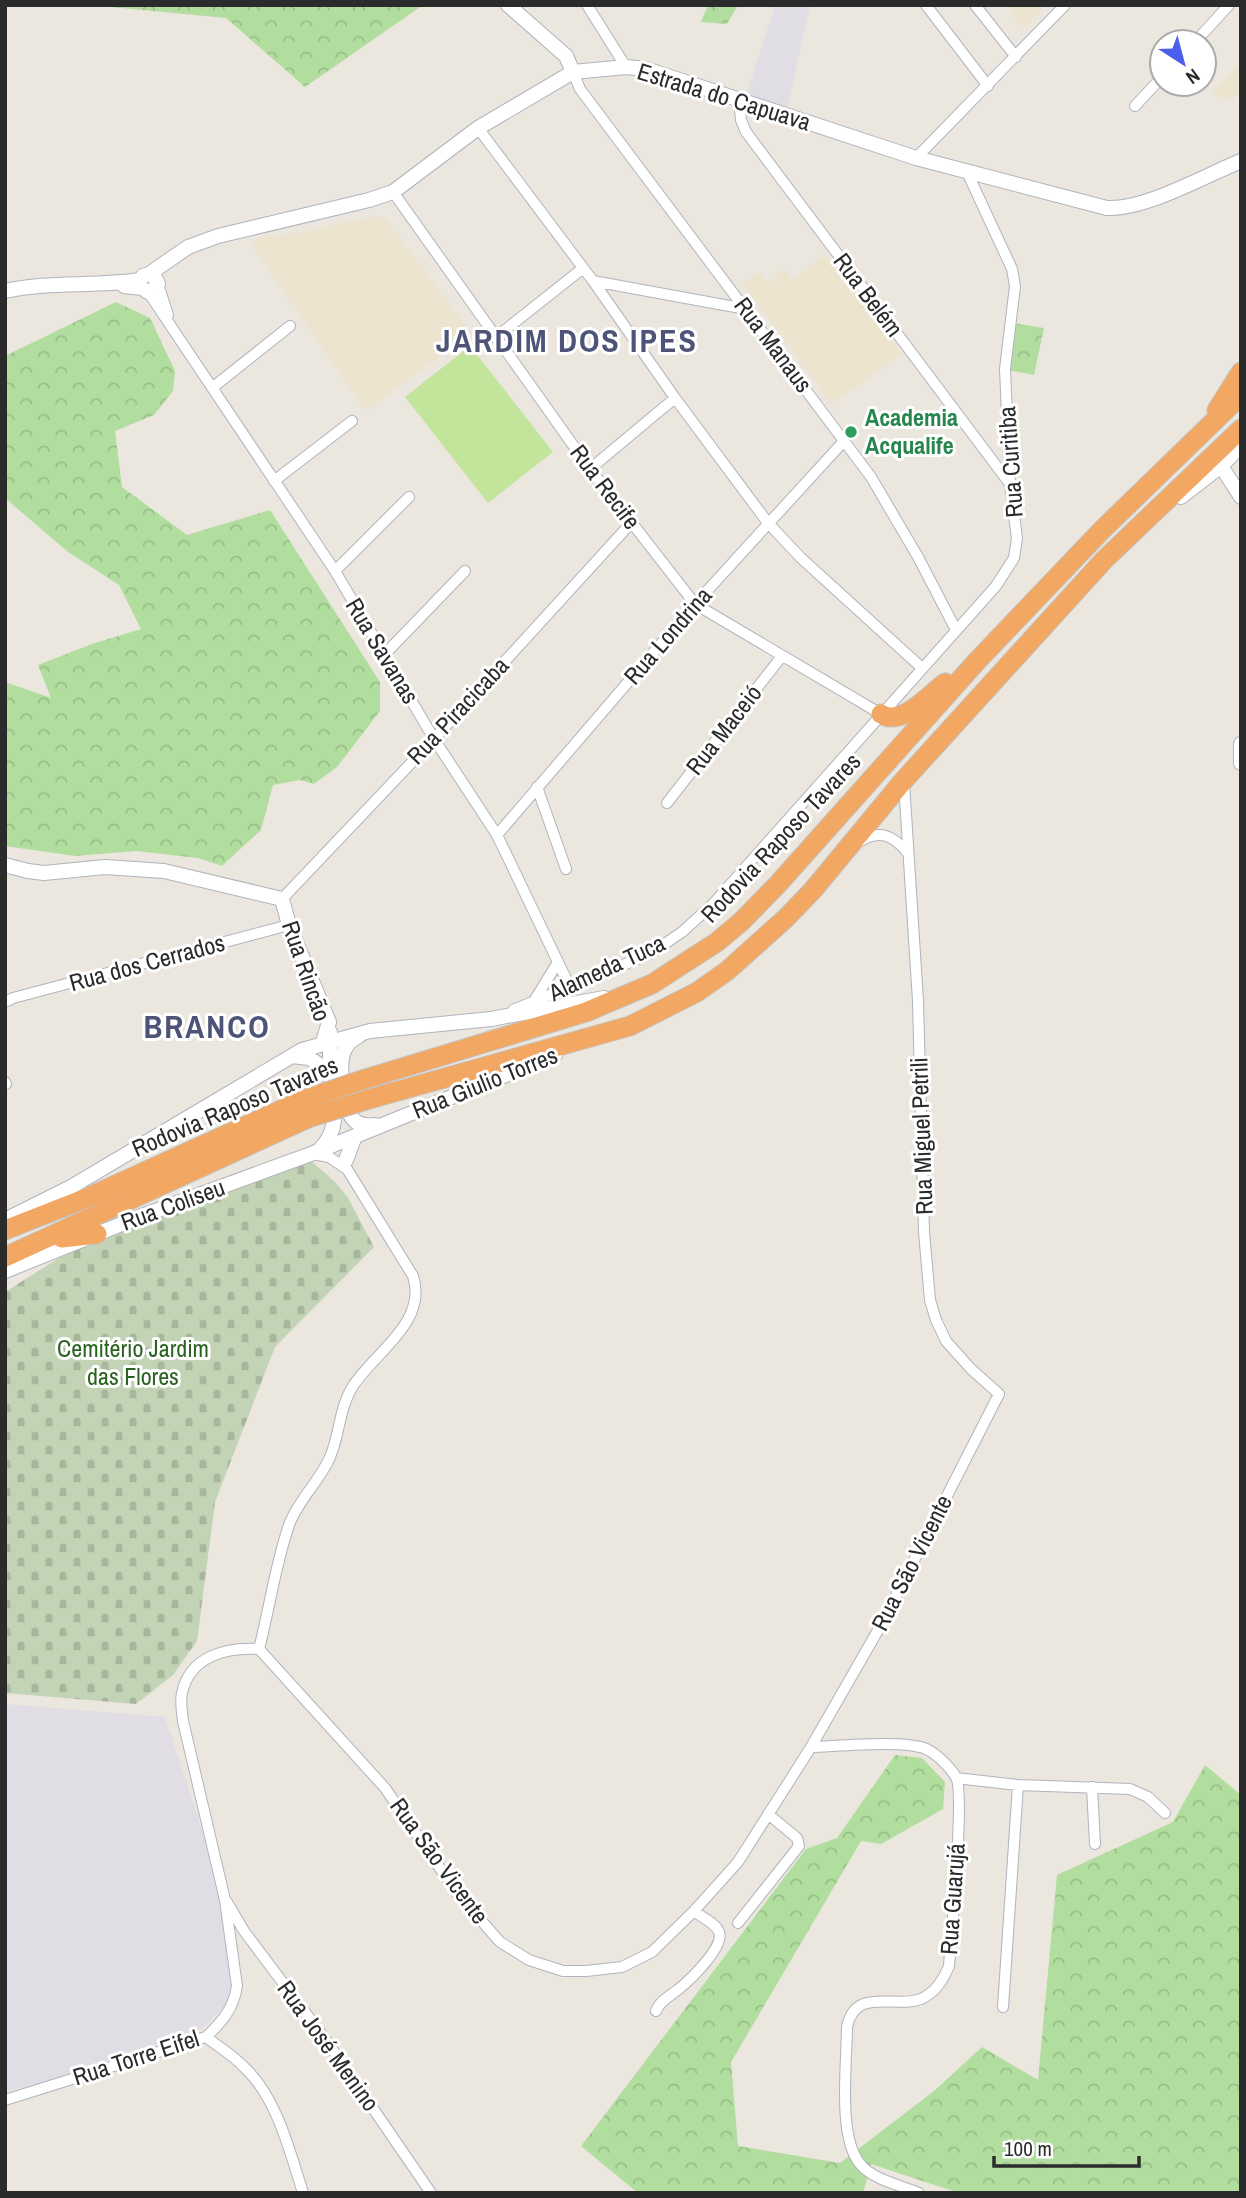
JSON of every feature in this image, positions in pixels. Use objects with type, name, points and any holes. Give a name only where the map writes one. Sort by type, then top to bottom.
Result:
[{"type":"highway","points":[[1206,428],[1241,372]]},
{"type":"highway","name":"Rodovia Raposo Tavares","points":[[5,1257],[362,1080],[586,1012],[652,984],[717,942],[778,884],[977,661],[1102,530],[1241,395]]},
{"type":"highway","name":"Rodovia Raposo Tavares","points":[[5,1230],[306,1109],[366,1100],[629,1026],[697,992],[727,971],[785,919],[813,890],[904,780],[1104,560],[1241,429]]},
{"type":"highway","points":[[881,714],[888,718],[900,717],[977,661]]},
{"type":"highway","points":[[44,1240],[97,1234]]},
{"type":"street","points":[[508,5],[566,56],[573,72]]},
{"type":"street","points":[[587,5],[625,67]]},
{"type":"street","points":[[926,5],[988,86]]},
{"type":"street","points":[[975,5],[1016,57]]},
{"type":"street","points":[[916,158],[1065,5]]},
{"type":"street","points":[[1208,28],[1229,5]]},
{"type":"street","name":"Estrada do Capuava","points":[[149,283],[188,247],[218,236],[393,192],[478,128],[573,72],[625,67],[646,69],[916,158],[1115,208],[1147,201],[1241,161]]},
{"type":"street","name":"Rua Manaus","points":[[573,72],[580,89],[871,477],[918,557],[956,630]]},
{"type":"street","points":[[1135,106],[1148,92]]},
{"type":"street","name":"Rua Belém","points":[[739,100],[741,120],[746,132],[1010,484]]},
{"type":"street","points":[[478,128],[593,281],[675,398],[768,523],[801,558],[922,667]]},
{"type":"street","name":"Rua Curitiba","points":[[881,714],[996,586],[1014,558],[1017,538],[1010,484],[1005,369],[1014,276],[967,172]]},
{"type":"street","name":"Rua Recife","points":[[393,192],[590,469],[695,604],[881,714]]},
{"type":"street","points":[[495,338],[582,269]]},
{"type":"street","points":[[593,281],[746,309]]},
{"type":"street","points":[[5,291],[37,285],[149,283]]},
{"type":"street","name":"Rua Savanas","points":[[149,283],[172,327],[335,571],[434,738],[497,835],[570,988]]},
{"type":"street","points":[[212,388],[290,326]]},
{"type":"street","points":[[590,469],[675,398]]},
{"type":"street","points":[[274,481],[352,421]]},
{"type":"street","name":"Rua Londrina","points":[[497,835],[695,604],[844,441]]},
{"type":"street","points":[[1104,560],[1221,466],[1241,446]]},
{"type":"street","points":[[1221,466],[1241,498]]},
{"type":"street","points":[[335,571],[409,497]]},
{"type":"street","name":"Rua Piracicaba","points":[[282,899],[632,522]]},
{"type":"street","points":[[385,654],[465,571]]},
{"type":"street","name":"Rua Maceió","points":[[667,803],[782,656]]},
{"type":"street","name":"Alameda Tuca","points":[[491,1019],[650,954],[682,932],[712,905],[881,714]]},
{"type":"street","points":[[1241,744],[1241,763]]},
{"type":"street","name":"Rua Miguel Petrili","points":[[904,780],[918,1001],[925,1232],[930,1300],[946,1341],[971,1369],[999,1394]]},
{"type":"street","points":[[537,787],[566,869]]},
{"type":"street","points":[[841,854],[867,837],[877,836],[897,839],[907,852]]},
{"type":"street","points":[[5,864],[44,873],[105,867],[164,872],[282,899]]},
{"type":"street","name":"Rua Rincão","points":[[282,899],[289,925],[329,1022]]},
{"type":"street","name":"Rua dos Cerrados","points":[[5,1002],[289,925]]},
{"type":"street","points":[[532,1003],[558,962]]},
{"type":"street","name":"Alameda Tuca","points":[[5,1220],[71,1187],[290,1056],[327,1041],[370,1031],[491,1019],[598,999],[652,984]]},
{"type":"street","points":[[347,1165],[316,1151],[328,1140],[335,1117],[327,1041],[329,1022],[350,1035]]},
{"type":"street","name":"Rua Giulio Torres","points":[[348,1139],[629,1026]]},
{"type":"street","points":[[370,1031],[352,1039],[345,1048],[341,1069],[347,1108],[352,1118],[365,1126],[383,1124]]},
{"type":"street","points":[[290,1056],[309,1058],[330,1072]]},
{"type":"street","points":[[225,1900],[183,1721],[181,1694],[192,1670],[208,1656],[240,1648],[259,1649],[294,1514],[331,1455],[343,1407],[353,1386],[404,1325],[415,1306],[417,1288],[413,1276],[347,1165],[348,1139],[335,1117]]},
{"type":"street","name":"Rua Coliseu","points":[[5,1271],[348,1139]]},
{"type":"street","name":"Rua São Vicente","points":[[259,1649],[385,1788],[457,1893],[500,1942],[522,1956],[563,1970],[586,1971],[622,1967],[653,1952],[738,1862],[811,1747],[881,1625],[999,1394]]},
{"type":"street","points":[[811,1747],[906,1745],[926,1749],[940,1758],[956,1778],[1018,1785],[1130,1789],[1140,1792],[1165,1813]]},
{"type":"street","name":"Rua Guarujá","points":[[919,2193],[873,2175],[861,2165],[851,2150],[846,2132],[847,2027],[860,2005],[871,2001],[919,2000],[939,1985],[949,1966],[958,1819],[959,1790],[956,1778]]},
{"type":"street","points":[[1003,2007],[1018,1785]]},
{"type":"street","points":[[1091,1787],[1095,1844]]},
{"type":"street","points":[[738,1923],[799,1846],[797,1838],[768,1814]]},
{"type":"street","name":"Rua Torre Eifel","points":[[5,2100],[206,2037],[226,2015],[235,2000],[237,1986],[225,1900]]},
{"type":"street","name":"Rua José Menino","points":[[225,1900],[250,1940],[328,2043],[431,2193]]},
{"type":"street","points":[[656,2011],[659,2003],[685,1984],[719,1946],[720,1933],[716,1927],[694,1911]]},
{"type":"street","points":[[206,2037],[245,2067],[257,2081],[284,2133],[303,2193]]},
{"type":"shaded area","points":[[775,5],[810,5],[787,110],[746,96]]},
{"type":"shaded area","points":[[1006,5],[1045,5],[1024,29]]},
{"type":"shaded area","points":[[1241,62],[1241,94],[1228,100],[1218,96],[1218,87]]},
{"type":"shaded area","points":[[373,216],[386,219],[471,333],[366,411],[253,247],[256,238],[304,232]]},
{"type":"shaded area","points":[[826,254],[902,354],[831,404],[743,284],[759,272],[768,283],[783,269],[793,280]]},
{"type":"shaded area","points":[[5,1704],[165,1717],[210,1854],[232,1984],[231,2001],[201,2029],[57,2079],[5,2091]]},
{"type":"green space","points":[[90,5],[423,5],[305,87],[226,18]]},
{"type":"green space","points":[[708,5],[738,5],[727,24],[701,22]]},
{"type":"green space","points":[[116,302],[150,318],[175,371],[173,391],[154,415],[115,431],[122,487],[187,535],[270,510],[380,682],[380,711],[337,767],[314,784],[300,780],[273,785],[261,830],[222,866],[198,858],[136,851],[75,856],[5,846],[5,682],[51,698],[38,665],[141,629],[119,585],[68,552],[5,498],[5,356]]},
{"type":"green space","points":[[1013,323],[1044,328],[1034,375],[1008,370]]},
{"type":"green space","points":[[470,346],[553,452],[488,503],[405,397]]},
{"type":"green space","name":"Cemitério Jardim das Flores","points":[[309,1159],[347,1196],[374,1247],[275,1347],[215,1502],[197,1641],[173,1675],[136,1704],[5,1693],[5,1292],[88,1240]]},
{"type":"green space","points":[[895,1755],[922,1758],[945,1782],[943,1809],[881,1844],[861,1841],[731,2062],[738,2146],[840,2163],[934,2091],[982,2047],[1038,2080],[1057,1875],[1173,1822],[1205,1765],[1241,1795],[1241,2193],[959,2193],[871,2164],[863,2193],[638,2193],[581,2146],[806,1849],[837,1838]]},
{"type":"place","name":"Academia Acqualife","points":[[851,432]]},
{"type":"district","name":"JARDIM DOS IPES","points":[[567,341]]},
{"type":"district","name":"BRANCO","points":[[207,1027]]}]
